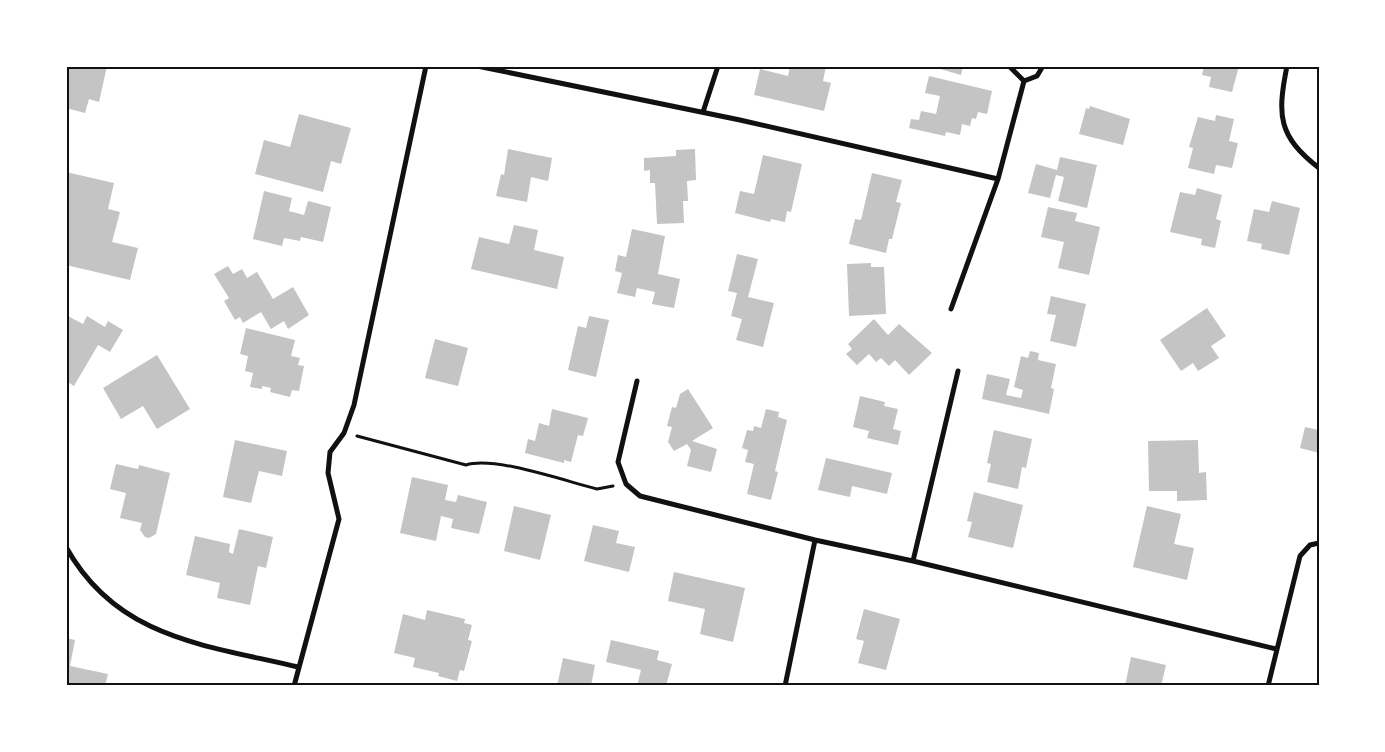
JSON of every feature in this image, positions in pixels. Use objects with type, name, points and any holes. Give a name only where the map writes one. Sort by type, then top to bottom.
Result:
[{"type":"street","points":[[294,686],[339,519],[328,473],[330,452],[344,433],[354,405],[426,66]]},
{"type":"street","points":[[477,66],[703,112],[998,179]]},
{"type":"street","points":[[703,112],[718,66]]},
{"type":"street","points":[[1009,66],[1024,82]]},
{"type":"street","points":[[1024,82],[1037,76],[1043,66]]},
{"type":"street","points":[[1287,66],[1281,98],[1283,122],[1298,152],[1319,168]]},
{"type":"street","points":[[951,309],[998,179],[1024,82]]},
{"type":"street","points":[[913,561],[958,371]]},
{"type":"street","points":[[636,381],[618,462],[626,484],[640,496],[815,540],[913,561],[1276,649]]},
{"type":"street","points":[[785,686],[815,540]]},
{"type":"street","points":[[1268,686],[1300,556],[1310,545],[1319,543]]},
{"type":"street","points":[[66,547],[77,566],[103,596],[134,619],[170,636],[298,667]]},
{"type":"path","points":[[344,433],[466,465],[475,462],[499,464],[597,489],[626,484]]},
{"type":"building","points":[[66,66],[107,66],[99,102],[89,99],[85,113],[66,108]]},
{"type":"building","points":[[790,66],[826,66],[823,81],[831,83],[824,111],[754,95],[760,69],[788,76]]},
{"type":"building","points":[[930,66],[963,66],[961,75]]},
{"type":"building","points":[[1204,66],[1239,66],[1232,92],[1209,87],[1211,77],[1202,75]]},
{"type":"building","points":[[929,76],[992,91],[987,114],[978,112],[976,119],[972,118],[970,126],[962,124],[960,135],[946,132],[945,136],[909,128],[911,119],[919,120],[921,111],[936,114],[940,96],[925,93]]},
{"type":"building","points":[[1090,106],[1130,119],[1123,145],[1079,134],[1086,108],[1089,109]]},
{"type":"building","points":[[299,114],[351,128],[341,164],[331,161],[323,192],[255,174],[264,140],[290,147]]},
{"type":"building","points":[[1216,115],[1234,119],[1229,141],[1238,143],[1232,168],[1216,165],[1214,174],[1188,168],[1193,148],[1189,147],[1198,117],[1215,121]]},
{"type":"building","points":[[508,149],[552,158],[548,181],[531,177],[527,202],[496,196],[501,174],[504,175]]},
{"type":"building","points":[[695,149],[696,180],[687,181],[688,201],[683,201],[684,223],[657,224],[655,183],[650,183],[650,170],[644,171],[644,158],[676,156],[676,150]]},
{"type":"building","points":[[763,155],[802,164],[791,212],[787,211],[785,222],[771,219],[770,222],[735,213],[740,191],[754,194]]},
{"type":"building","points":[[1060,157],[1097,165],[1087,208],[1058,201],[1064,177],[1056,175],[1050,198],[1028,193],[1036,164],[1057,170]]},
{"type":"building","points":[[66,172],[114,183],[108,209],[120,212],[112,242],[138,248],[130,280],[66,265],[69,251],[66,250]]},
{"type":"building","points":[[872,173],[902,180],[896,202],[901,203],[892,239],[889,239],[886,253],[849,244],[855,219],[861,220]]},
{"type":"building","points":[[1197,188],[1222,195],[1216,219],[1221,221],[1215,248],[1201,245],[1202,239],[1170,232],[1180,192],[1195,195]]},
{"type":"building","points":[[264,191],[292,198],[289,211],[304,215],[308,201],[331,207],[323,242],[301,237],[300,241],[284,238],[282,246],[253,239]]},
{"type":"building","points":[[1272,201],[1300,208],[1289,255],[1261,249],[1262,244],[1247,241],[1254,209],[1269,212]]},
{"type":"building","points":[[1048,207],[1077,213],[1075,221],[1100,227],[1089,275],[1058,268],[1064,242],[1041,237]]},
{"type":"building","points":[[514,225],[538,230],[534,250],[564,257],[557,289],[471,269],[479,237],[509,244]]},
{"type":"building","points":[[632,229],[665,236],[658,274],[680,279],[674,308],[652,304],[655,292],[637,288],[635,297],[617,293],[622,273],[615,271],[618,255],[626,257]]},
{"type":"building","points":[[737,254],[758,259],[748,297],[774,303],[763,347],[736,340],[742,319],[731,316],[737,293],[728,291]]},
{"type":"building","points":[[871,263],[871,267],[884,267],[886,314],[849,316],[847,264]]},
{"type":"building","points":[[228,266],[233,274],[242,269],[247,278],[257,272],[273,299],[293,287],[309,315],[288,329],[284,321],[271,329],[261,312],[243,323],[240,317],[235,320],[224,301],[229,298],[214,274]]},
{"type":"building","points":[[1051,296],[1086,304],[1076,347],[1050,341],[1056,315],[1047,314]]},
{"type":"building","points":[[1207,308],[1226,336],[1211,346],[1219,358],[1198,371],[1193,363],[1181,371],[1160,340]]},
{"type":"building","points":[[66,315],[83,324],[87,316],[105,327],[108,321],[123,330],[110,352],[98,345],[74,386],[66,381]]},
{"type":"building","points":[[589,316],[609,320],[596,377],[568,370],[578,326],[586,328]]},
{"type":"building","points":[[874,319],[888,335],[899,324],[932,353],[909,375],[895,360],[889,366],[881,358],[876,362],[869,354],[857,365],[846,354],[852,349],[848,344]]},
{"type":"building","points":[[246,328],[295,340],[291,356],[300,358],[298,365],[304,366],[299,391],[292,390],[290,397],[270,392],[271,388],[262,386],[262,389],[250,387],[253,373],[245,371],[248,356],[240,354]]},
{"type":"building","points":[[435,339],[468,348],[458,386],[425,378]]},
{"type":"building","points":[[1030,351],[1039,353],[1038,360],[1056,364],[1051,388],[1054,389],[1049,414],[982,399],[987,374],[1010,379],[1006,395],[1021,398],[1023,390],[1014,387],[1021,356],[1028,358]]},
{"type":"building","points":[[157,355],[190,409],[157,429],[143,406],[121,419],[103,388]]},
{"type":"building","points":[[688,389],[713,428],[692,441],[717,449],[711,472],[687,466],[691,450],[687,444],[674,451],[668,442],[672,427],[667,426],[672,407],[676,408],[680,394]]},
{"type":"building","points":[[860,396],[885,402],[884,406],[898,409],[893,429],[901,431],[898,445],[867,438],[869,431],[853,427]]},
{"type":"building","points":[[552,409],[588,418],[583,436],[578,435],[571,462],[564,460],[564,463],[525,453],[528,439],[535,441],[539,423],[549,426]]},
{"type":"building","points":[[766,409],[779,412],[778,417],[787,420],[775,471],[778,472],[771,500],[747,494],[754,464],[745,462],[748,450],[742,448],[747,430],[753,431],[754,426],[761,428]]},
{"type":"building","points":[[1305,427],[1319,430],[1319,453],[1300,448]]},
{"type":"building","points":[[994,430],[1032,439],[1026,468],[1022,467],[1018,489],[987,482],[991,464],[987,463]]},
{"type":"building","points":[[235,440],[287,451],[282,476],[259,471],[251,503],[223,497]]},
{"type":"building","points":[[1198,440],[1199,473],[1206,472],[1207,500],[1177,501],[1177,491],[1149,491],[1148,441]]},
{"type":"building","points":[[826,458],[892,473],[887,494],[852,486],[850,497],[818,490]]},
{"type":"building","points":[[116,464],[138,469],[139,465],[170,473],[156,534],[149,538],[145,537],[140,530],[142,523],[120,518],[126,493],[110,489]]},
{"type":"building","points":[[412,477],[448,485],[445,500],[456,502],[458,495],[487,502],[479,534],[451,528],[453,519],[441,516],[436,541],[400,533]]},
{"type":"building","points":[[974,492],[1023,505],[1013,548],[968,537],[972,522],[967,521]]},
{"type":"building","points":[[514,506],[551,515],[540,560],[504,551]]},
{"type":"building","points":[[1147,506],[1181,514],[1174,544],[1194,548],[1187,580],[1133,567]]},
{"type":"building","points":[[593,525],[619,531],[616,543],[635,547],[629,572],[584,561]]},
{"type":"building","points":[[239,529],[273,537],[266,568],[258,566],[250,605],[217,598],[220,583],[186,575],[195,536],[230,544],[229,552],[233,554]]},
{"type":"building","points":[[674,572],[745,588],[733,642],[700,634],[705,609],[668,601]]},
{"type":"building","points":[[864,609],[900,619],[886,670],[858,663],[864,641],[856,639]]},
{"type":"building","points":[[427,610],[465,619],[464,623],[472,625],[468,640],[472,641],[464,671],[460,670],[457,681],[438,676],[439,673],[413,667],[415,658],[394,653],[403,614],[425,620]]},
{"type":"building","points":[[66,638],[75,640],[70,666],[108,674],[105,686],[66,686]]},
{"type":"building","points":[[611,640],[659,651],[657,660],[672,664],[666,686],[637,686],[641,670],[606,662]]},
{"type":"building","points":[[1131,657],[1166,665],[1161,686],[1125,686]]},
{"type":"building","points":[[563,658],[595,665],[591,686],[557,686]]}]
